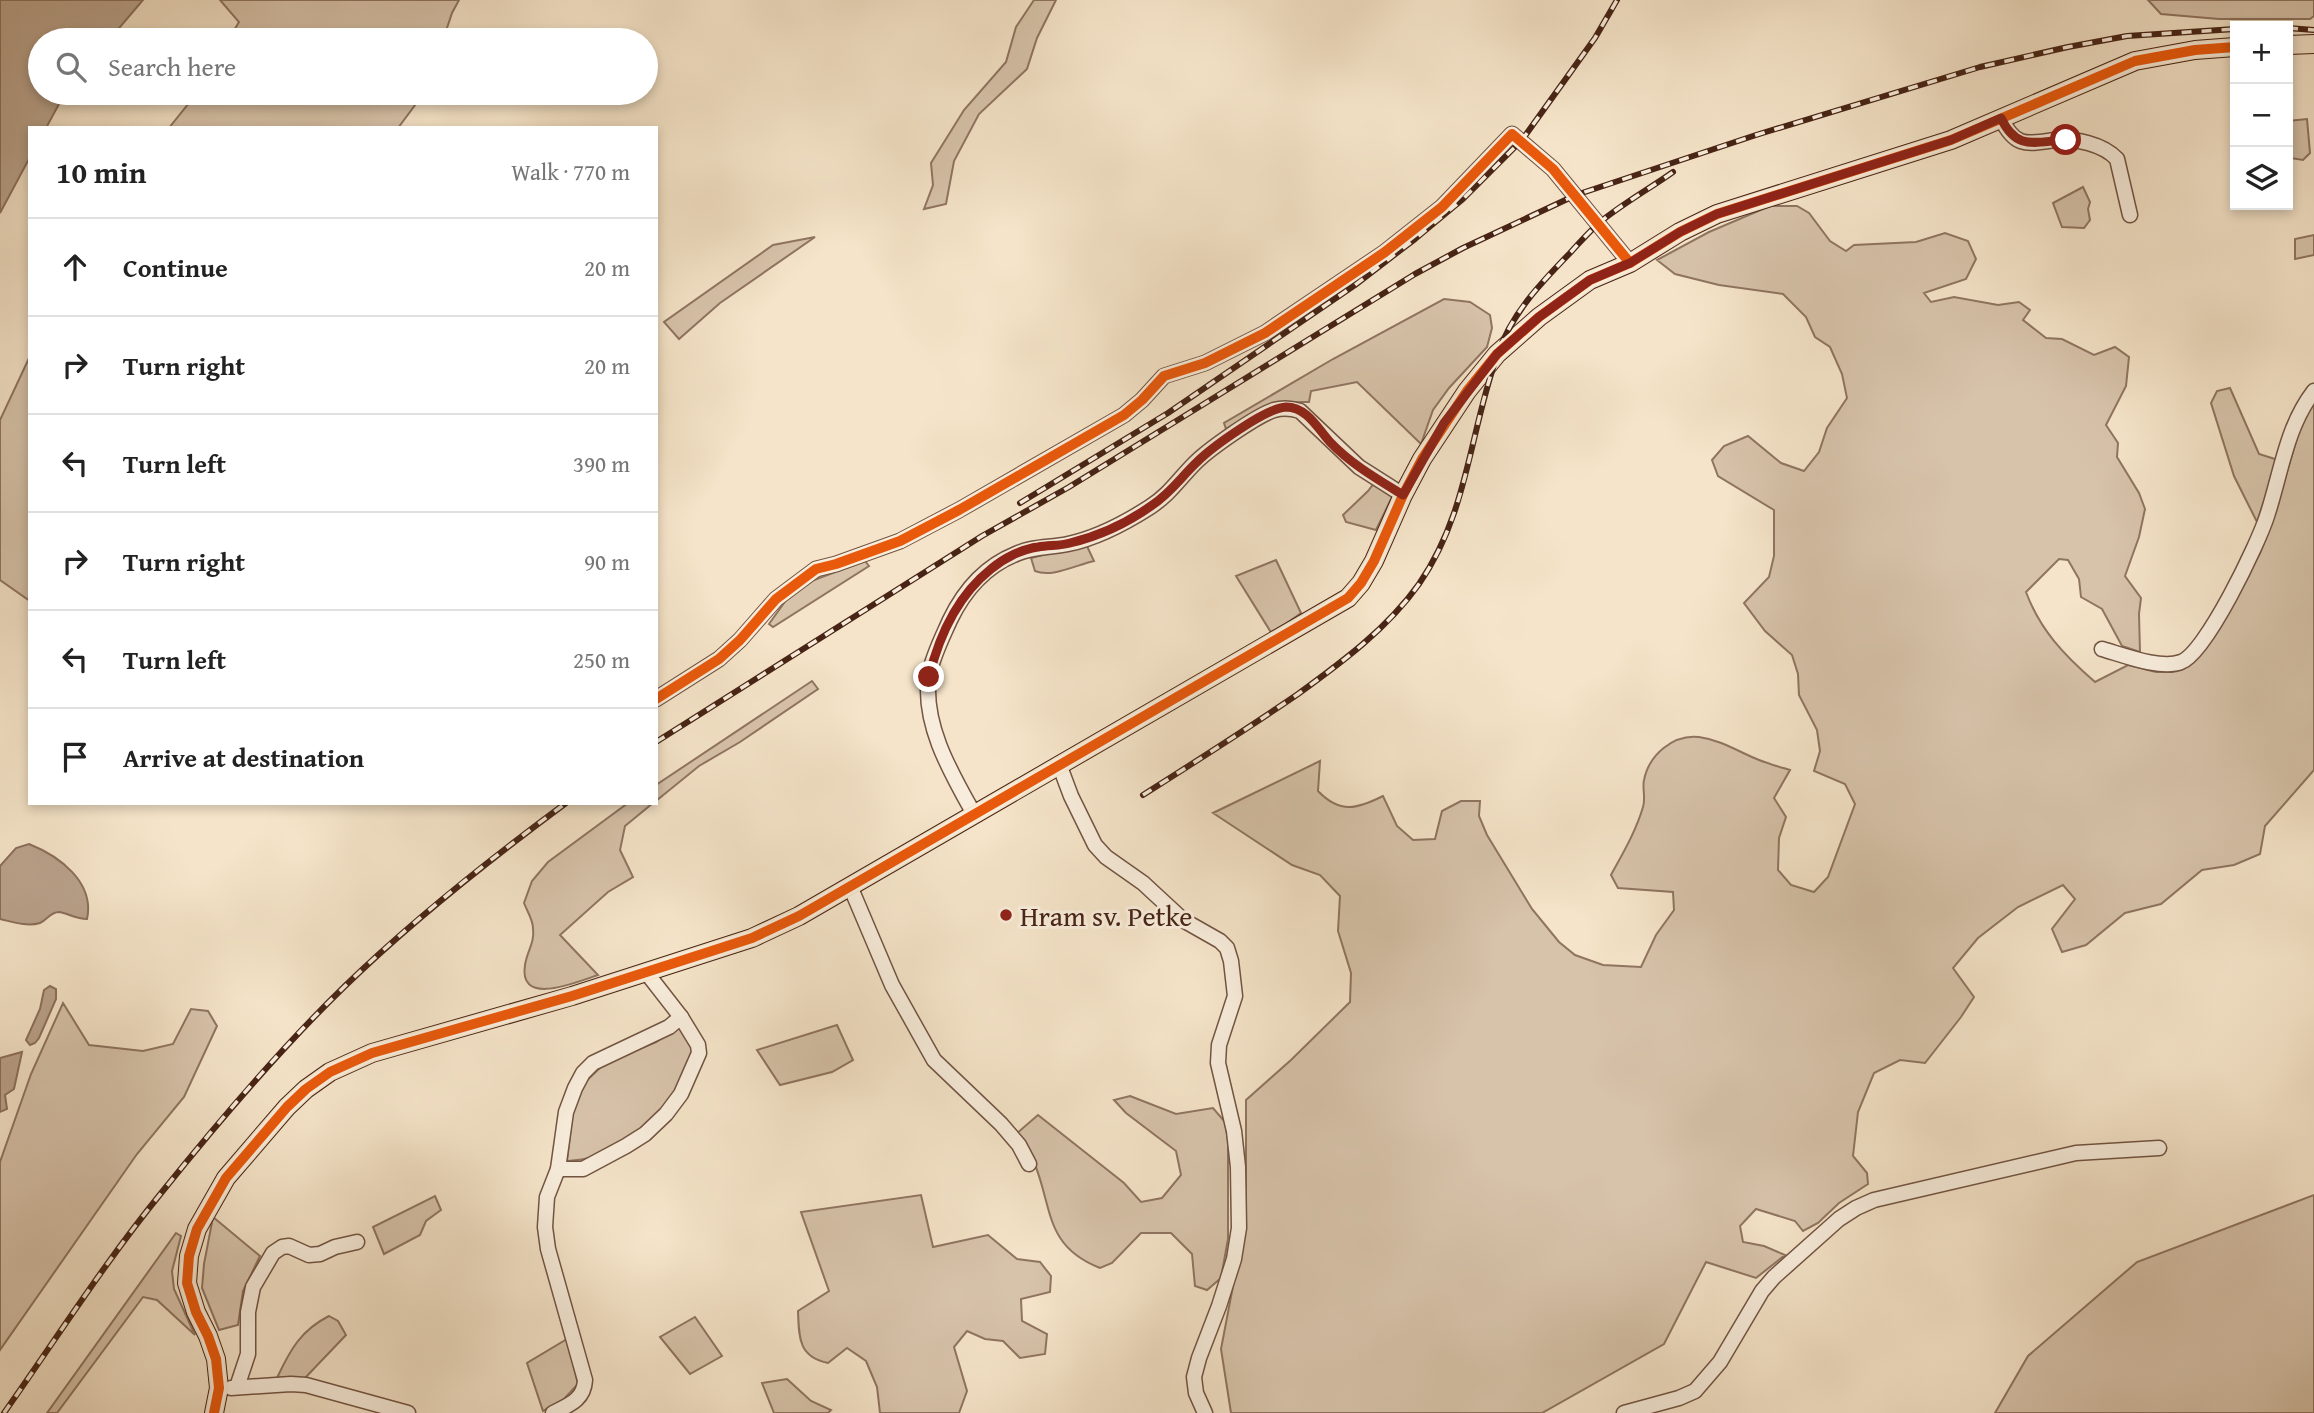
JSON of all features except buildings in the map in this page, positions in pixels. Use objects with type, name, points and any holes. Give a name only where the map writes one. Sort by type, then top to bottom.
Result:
[{"type":"main road","points":[[2293,45],[2314,44]]},
{"type":"main road","points":[[214,1413],[219,1388],[216,1359],[187,1283],[189,1256],[197,1229],[226,1178],[287,1107],[330,1072],[373,1053],[752,939],[799,916],[1348,598],[1362,583],[1403,495],[1444,423],[1497,354],[1562,299],[1590,280],[1630,263],[1680,232],[1717,214],[1951,140],[2135,61],[2195,50],[2230,47]]},
{"type":"street","points":[[2001,118],[2008,132],[2027,143],[2066,140],[2090,144],[2111,153],[2117,159],[2130,215]]},
{"type":"street","points":[[658,698],[719,659],[740,640],[776,599],[816,569],[836,565],[900,541],[959,510],[1124,415],[1164,376],[1234,350],[1330,291],[1420,226],[1462,187],[1512,134],[1553,169],[1630,263]]},
{"type":"street","points":[[2102,649],[2161,664],[2175,664],[2184,662],[2206,638],[2258,539],[2293,429],[2303,406],[2314,391]]},
{"type":"street","points":[[974,814],[942,752],[931,716],[929,677],[934,654],[955,610],[969,589],[992,567],[1035,547],[1067,544],[1099,534],[1131,519],[1170,493],[1196,462],[1261,416],[1288,407],[1311,419],[1331,443],[1359,467],[1403,495]]},
{"type":"street","points":[[1059,764],[1094,845],[1106,857],[1143,883],[1183,920],[1220,941],[1227,948],[1231,961],[1235,996],[1219,1045],[1218,1063],[1234,1130],[1238,1167],[1239,1228],[1234,1259],[1194,1377],[1196,1393],[1205,1413]]},
{"type":"street","points":[[850,886],[892,985],[934,1060],[1001,1124],[1029,1164]]},
{"type":"street","points":[[558,1169],[583,1169],[645,1134],[666,1114],[681,1094],[699,1053],[696,1038],[646,972]]},
{"type":"street","points":[[553,1413],[578,1400],[585,1391],[585,1380],[548,1249],[545,1227],[547,1197],[558,1169],[566,1112],[583,1073],[593,1063],[669,1027],[681,1017]]},
{"type":"street","points":[[1624,1413],[1695,1391],[1720,1362],[1762,1291],[1839,1219],[1856,1208],[1874,1200],[2076,1153],[2159,1148]]},
{"type":"street","points":[[237,1387],[248,1354],[248,1312],[253,1287],[273,1253],[282,1247],[289,1247],[309,1255],[320,1254],[357,1242]]},
{"type":"street","points":[[219,1388],[306,1385],[408,1413]]},
{"type":"shaded area","points":[[0,0],[143,0],[119,28],[28,28],[28,105],[58,105],[47,126],[28,126],[28,161],[0,213]]},
{"type":"shaded area","points":[[220,0],[459,0],[447,28],[235,28],[239,22]]},
{"type":"shaded area","points":[[1034,0],[1056,0],[1037,38],[1027,69],[979,114],[954,161],[946,204],[924,209],[933,185],[931,163],[964,110],[1006,62],[1016,27]]},
{"type":"shaded area","points":[[2148,0],[2314,0],[2314,16],[2310,19],[2219,19],[2161,14]]},
{"type":"shaded area","points":[[187,105],[415,105],[399,126],[171,126]]},
{"type":"shaded area","points":[[2307,119],[2310,153],[2303,160],[2293,158],[2293,120]]},
{"type":"shaded area","points":[[2083,187],[2090,202],[2090,220],[2084,228],[2062,227],[2053,203]]},
{"type":"shaded area","points":[[1770,206],[1797,206],[1809,213],[1830,241],[1846,251],[1854,245],[1916,242],[1945,233],[1968,241],[1976,259],[1966,279],[1924,293],[1931,302],[1954,297],[1998,305],[2019,302],[2030,310],[2023,320],[2046,338],[2062,339],[2094,355],[2115,347],[2129,357],[2126,386],[2106,425],[2118,443],[2117,457],[2139,493],[2145,509],[2139,537],[2125,576],[2141,598],[2140,652],[2122,646],[2102,609],[2081,597],[2079,579],[2068,560],[2059,559],[2026,592],[2038,618],[2054,641],[2095,682],[2128,665],[2156,672],[2172,672],[2188,665],[2205,649],[2260,553],[2300,428],[2314,400],[2314,770],[2265,826],[2260,854],[2234,865],[2202,870],[2161,904],[2125,913],[2086,945],[2062,952],[2052,929],[2075,899],[2063,885],[2018,907],[1978,938],[1953,968],[1974,997],[1961,1017],[1925,1063],[1900,1060],[1874,1073],[1858,1112],[1853,1156],[1867,1173],[1868,1184],[1839,1203],[1818,1223],[1803,1231],[1795,1221],[1756,1209],[1740,1226],[1743,1242],[1764,1246],[1785,1255],[1756,1278],[1706,1262],[1664,1344],[1542,1413],[1231,1413],[1221,1349],[1246,1218],[1246,1100],[1350,1002],[1351,973],[1338,931],[1340,896],[1320,875],[1292,865],[1213,813],[1320,761],[1318,791],[1326,798],[1349,807],[1383,796],[1397,826],[1413,840],[1435,839],[1442,811],[1461,801],[1480,801],[1479,816],[1487,835],[1532,909],[1559,942],[1575,955],[1603,965],[1641,967],[1656,935],[1674,910],[1673,892],[1618,888],[1611,875],[1640,816],[1644,804],[1644,780],[1651,762],[1671,743],[1699,737],[1790,770],[1774,798],[1786,817],[1779,838],[1778,870],[1791,885],[1814,892],[1828,877],[1855,804],[1845,784],[1814,771],[1820,751],[1817,730],[1799,695],[1798,674],[1792,655],[1765,631],[1744,603],[1769,577],[1774,556],[1774,510],[1718,476],[1712,460],[1724,446],[1748,436],[1781,463],[1804,471],[1819,452],[1827,428],[1847,398],[1842,374],[1830,347],[1815,337],[1806,317],[1783,294],[1719,285],[1675,274],[1657,260],[1709,232]]},
{"type":"shaded area","points":[[2314,235],[2314,255],[2295,259],[2295,239]]},
{"type":"shaded area","points":[[815,237],[720,303],[679,339],[664,322],[773,245]]},
{"type":"shaded area","points":[[1444,299],[1470,302],[1490,315],[1492,328],[1487,347],[1449,388],[1433,410],[1421,444],[1357,382],[1311,391],[1309,402],[1274,406],[1226,429],[1224,423],[1333,359]]},
{"type":"shaded area","points":[[28,360],[28,600],[0,580],[0,420]]},
{"type":"shaded area","points":[[2230,388],[2259,454],[2278,460],[2257,522],[2234,476],[2211,403],[2217,391]]},
{"type":"shaded area","points":[[1375,482],[1393,495],[1376,530],[1346,522],[1343,515]]},
{"type":"shaded area","points":[[1086,544],[1094,561],[1056,572],[1035,571],[1031,558]]},
{"type":"shaded area","points":[[1276,560],[1301,613],[1272,634],[1236,576]]},
{"type":"shaded area","points":[[865,561],[869,566],[773,627],[769,624],[789,596],[814,580]]},
{"type":"shaded area","points":[[812,681],[818,689],[740,742],[699,766],[658,799],[658,784]]},
{"type":"shaded area","points":[[625,805],[651,805],[625,826],[620,850],[633,877],[608,892],[560,935],[598,975],[565,986],[540,989],[531,986],[525,978],[533,928],[524,903],[532,881],[548,862]]},
{"type":"shaded area","points":[[29,844],[63,863],[80,882],[86,893],[87,919],[59,912],[35,924],[20,924],[0,919],[0,866],[16,848]]},
{"type":"shaded area","points":[[50,986],[56,989],[56,999],[39,1038],[30,1045],[26,1040],[40,1009],[44,990]]},
{"type":"shaded area","points":[[63,1003],[89,1045],[143,1051],[173,1044],[191,1009],[208,1011],[217,1026],[184,1097],[137,1154],[0,1350],[0,1162],[31,1074]]},
{"type":"shaded area","points":[[681,1025],[694,1052],[679,1087],[668,1103],[649,1123],[614,1148],[589,1158],[567,1161],[573,1109],[581,1086],[605,1063],[656,1042]]},
{"type":"shaded area","points":[[837,1025],[853,1060],[832,1072],[780,1085],[757,1050]]},
{"type":"shaded area","points":[[22,1052],[14,1089],[5,1095],[7,1109],[0,1112],[0,1058]]},
{"type":"shaded area","points":[[1130,1096],[1176,1114],[1213,1108],[1225,1122],[1228,1140],[1228,1239],[1221,1278],[1207,1290],[1195,1286],[1192,1254],[1171,1233],[1141,1233],[1112,1263],[1100,1268],[1069,1249],[1053,1224],[1032,1158],[1016,1134],[1038,1115],[1124,1183],[1141,1202],[1162,1198],[1181,1175],[1176,1151],[1126,1113],[1114,1100]]},
{"type":"shaded area","points":[[921,1195],[933,1247],[988,1235],[1017,1259],[1040,1262],[1051,1276],[1050,1292],[1021,1299],[1022,1321],[1047,1334],[1045,1354],[1020,1358],[1003,1341],[985,1339],[967,1331],[954,1347],[967,1391],[959,1413],[880,1413],[877,1387],[866,1361],[847,1348],[828,1363],[811,1356],[802,1344],[798,1311],[829,1291],[801,1212]]},
{"type":"shaded area","points":[[2314,1195],[2314,1413],[1995,1413],[2028,1356],[2137,1262]]},
{"type":"shaded area","points":[[435,1196],[441,1210],[426,1221],[420,1235],[384,1254],[373,1227]]},
{"type":"shaded area","points":[[213,1217],[260,1256],[243,1291],[238,1325],[219,1330],[202,1288]]},
{"type":"shaded area","points":[[176,1233],[181,1236],[172,1271],[174,1289],[195,1335],[157,1300],[143,1297],[57,1413],[47,1413]]},
{"type":"shaded area","points":[[329,1316],[338,1321],[346,1335],[305,1378],[277,1378],[297,1342]]},
{"type":"shaded area","points":[[695,1317],[722,1356],[690,1374],[660,1337]]},
{"type":"shaded area","points":[[567,1339],[578,1384],[564,1399],[543,1411],[527,1363]]},
{"type":"shaded area","points":[[787,1379],[811,1401],[831,1410],[828,1413],[774,1413],[762,1383]]},
{"type":"railway","points":[[1020,503],[1168,413],[1355,285],[1463,199],[1522,140],[1595,38],[1617,0]]},
{"type":"railway","points":[[2293,28],[2314,30]]},
{"type":"railway","points":[[658,741],[982,536],[1069,487],[1415,274],[1463,248],[1576,195],[1756,135],[1980,67],[2127,36],[2230,29]]},
{"type":"railway","points":[[1143,795],[1315,682],[1393,616],[1419,584],[1448,530],[1497,356],[1518,313],[1548,276],[1599,223],[1673,172]]},
{"type":"railway","points":[[4,1413],[141,1219],[205,1139],[273,1061],[345,986],[398,937],[480,868],[563,805]]},
{"type":"cycle path","points":[[214,1413],[219,1388],[216,1359],[187,1283],[189,1256],[197,1229],[226,1178],[287,1107],[330,1072],[372,1053],[572,996],[752,938],[799,916],[1348,598],[1374,561],[1422,459],[1467,391],[1497,354],[1539,317],[1590,280],[1630,263],[1680,232],[1717,214],[1951,140],[2135,61],[2195,50],[2230,47]]},
{"type":"cycle path","points":[[658,698],[719,659],[740,640],[776,599],[816,569],[900,541],[959,510],[1124,415],[1164,376],[1205,363],[1265,333],[1385,252],[1442,207],[1512,134],[1553,169],[1630,263]]},
{"type":"place","name":"Hram sv. Petke","points":[[1006,915]]},
{"type":"route","points":[[929,677],[934,654],[955,610],[969,589],[992,567],[1035,547],[1067,544],[1099,534],[1131,519],[1170,493],[1196,462],[1261,416],[1288,407],[1300,411],[1359,467],[1403,495],[1444,423],[1497,354],[1539,317],[1590,280],[1630,263],[1680,232],[1717,214],[1951,140],[2001,118],[2008,132],[2027,143],[2066,140]]}]
